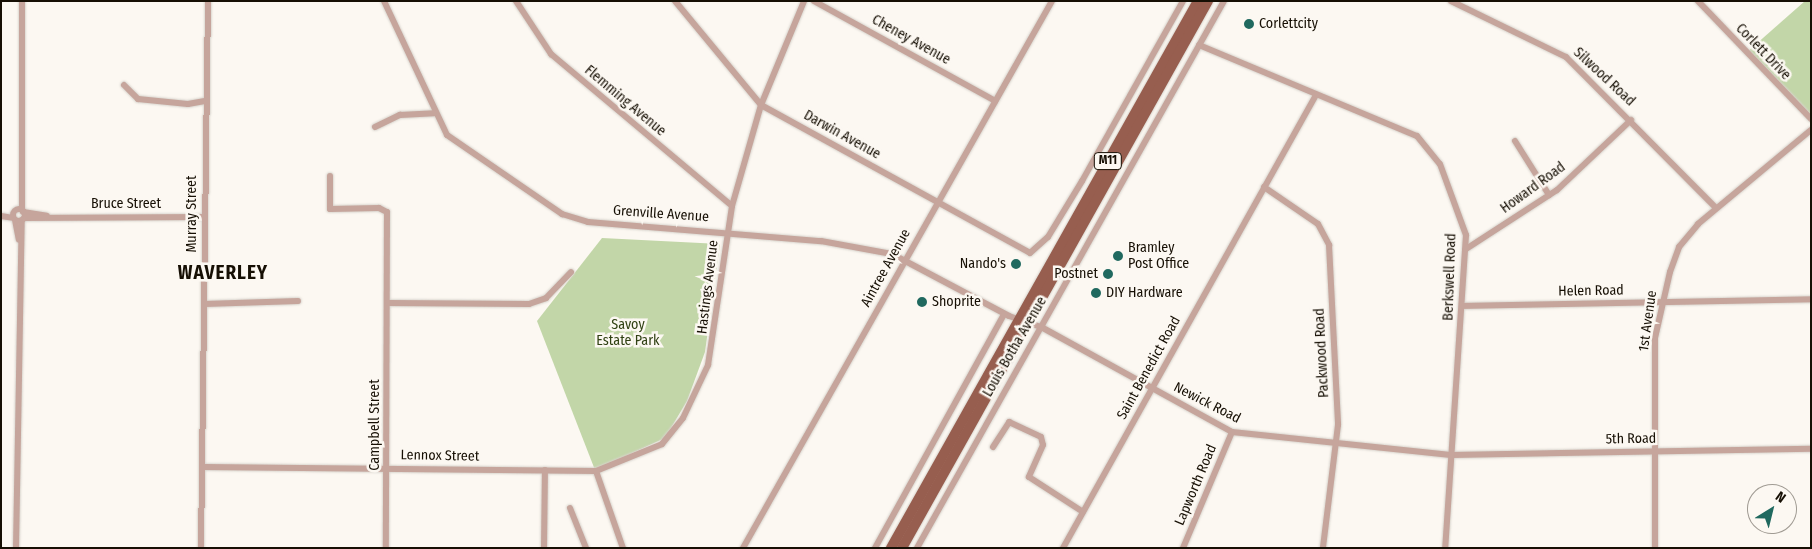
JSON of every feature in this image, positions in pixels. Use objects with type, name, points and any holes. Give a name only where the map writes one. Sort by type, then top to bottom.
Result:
[{"type":"main road","name":"Louis Botha Avenue","points":[[891,548],[1198,1]]},
{"type":"main road","name":"Louis Botha Avenue","points":[[902,548],[1208,1]]},
{"type":"street","points":[[16,548],[22,1]]},
{"type":"street","name":"Murray Street","points":[[201,548],[205,101],[208,1]]},
{"type":"street","name":"Grenville Avenue","points":[[384,1],[434,113],[458,144],[569,217],[728,231],[842,244],[906,259],[1004,314],[1028,324]]},
{"type":"street","name":"Flemming Avenue","points":[[516,1],[556,58],[732,206]]},
{"type":"street","name":"Darwin Avenue","points":[[676,1],[761,105],[1028,253],[1038,250],[1048,237]]},
{"type":"street","name":"Hastings Avenue","points":[[596,471],[658,447],[682,418],[711,353],[732,206],[761,105],[804,1]]},
{"type":"street","name":"Cheney Avenue","points":[[814,1],[995,101]]},
{"type":"street","name":"Aintree Avenue","points":[[742,548],[1052,1]]},
{"type":"street","points":[[1061,245],[1048,237],[1086,176],[1183,1]]},
{"type":"street","name":"Louis Botha Avenue","points":[[917,548],[1043,328],[1111,202],[1224,1]]},
{"type":"street","name":"Silwood Road","points":[[1451,1],[1559,52],[1631,120],[1716,206]]},
{"type":"street","name":"Corlett Drive","points":[[1698,1],[1811,119]]},
{"type":"street","name":"Berkswell Road","points":[[1199,45],[1428,144],[1459,208],[1466,249],[1444,548]]},
{"type":"street","points":[[124,84],[138,99],[188,104],[205,101]]},
{"type":"street","name":"Saint Benedict Road","points":[[1063,548],[1316,95]]},
{"type":"street","points":[[375,126],[400,116],[434,113]]},
{"type":"street","name":"Howard Road","points":[[1466,249],[1549,195],[1631,120]]},
{"type":"street","name":"1st Avenue","points":[[1655,548],[1654,452],[1660,302],[1679,247],[1716,206],[1811,130]]},
{"type":"street","points":[[1515,141],[1549,195]]},
{"type":"street","name":"Campbell Street","points":[[330,176],[330,209],[379,208],[387,212],[388,467],[386,548]]},
{"type":"street","points":[[1086,176],[1097,182]]},
{"type":"street","name":"Packwood Road","points":[[1264,187],[1318,224],[1328,238],[1337,445],[1323,548]]},
{"type":"street","points":[[1099,196],[1111,202]]},
{"type":"street","name":"Bruce Street","points":[[1,215],[205,217]]},
{"type":"street","points":[[388,303],[529,304],[546,298],[571,272]]},
{"type":"street","name":"Helen Road","points":[[1462,306],[1811,299]]},
{"type":"street","points":[[204,304],[298,301]]},
{"type":"street","name":"Louis Botha Avenue","points":[[875,548],[1004,314]]},
{"type":"street","name":"Newick Road","points":[[1028,324],[1043,328],[1232,432],[1337,445],[1451,455]]},
{"type":"street","points":[[993,447],[1009,422],[1041,437],[1043,445],[1029,477],[1083,512]]},
{"type":"street","name":"Lapworth Road","points":[[1183,548],[1232,432]]},
{"type":"street","name":"5th Road","points":[[1451,455],[1811,449]]},
{"type":"street","name":"Lennox Street","points":[[203,467],[388,467],[596,471]]},
{"type":"street","points":[[544,548],[545,470]]},
{"type":"street","points":[[596,471],[623,548]]},
{"type":"street","points":[[570,508],[586,548]]},
{"type":"green space","points":[[1805,1],[1811,1],[1811,119],[1746,53]]},
{"type":"green space","name":"Savoy Estate Park","points":[[602,238],[720,244],[705,352],[687,401],[665,438],[595,470],[537,321]]},
{"type":"place","name":"Corlettcity","points":[[1249,24]]},
{"type":"place","name":"Bramley Post Office","points":[[1118,256]]},
{"type":"place","name":"Nando's","points":[[1016,264]]},
{"type":"place","name":"Postnet","points":[[1108,274]]},
{"type":"place","name":"DIY Hardware","points":[[1096,293]]},
{"type":"place","name":"Shoprite","points":[[922,302]]},
{"type":"district","name":"WAVERLEY","points":[[223,273]]}]
